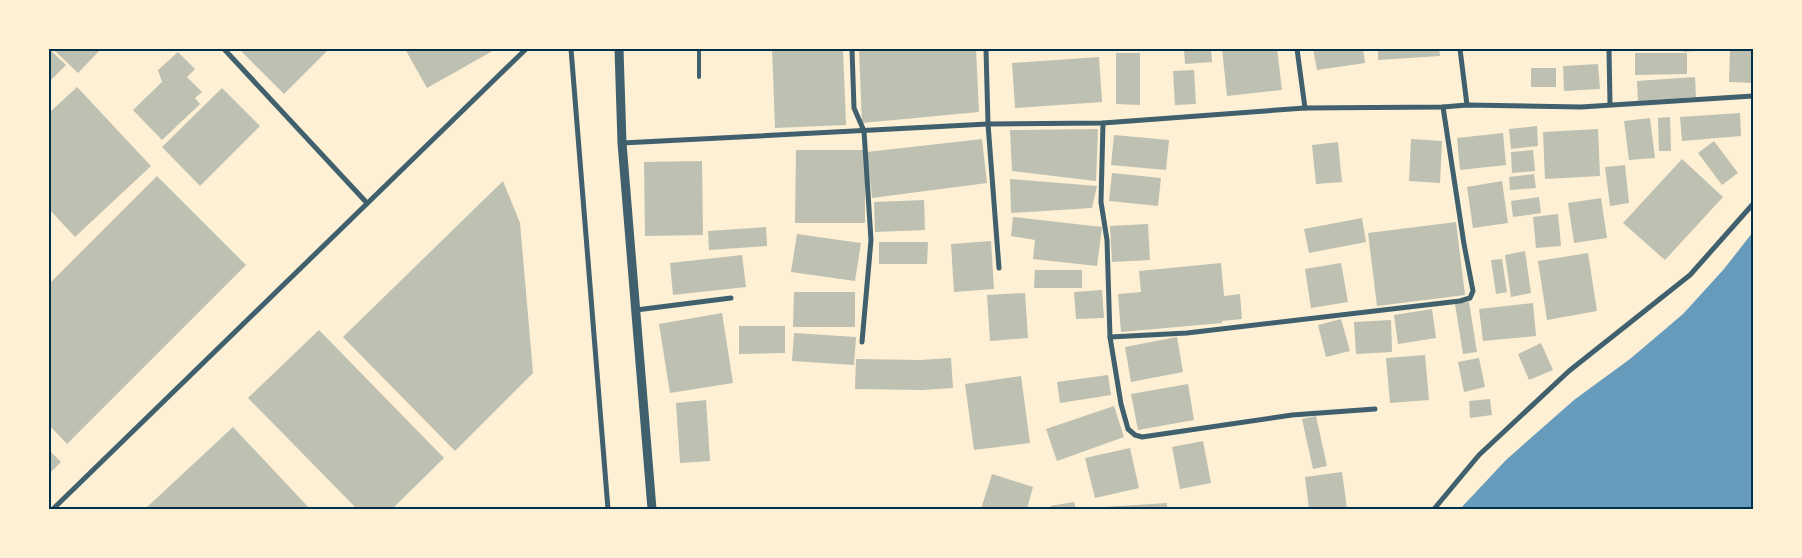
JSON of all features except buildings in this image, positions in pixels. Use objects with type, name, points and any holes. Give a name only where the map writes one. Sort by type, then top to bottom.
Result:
[{"type":"street","points":[[224,49],[367,203]]},
{"type":"street","points":[[53,509],[526,49]]},
{"type":"street","points":[[571,49],[608,509]]},
{"type":"street","points":[[619,49],[622,143],[652,509]]},
{"type":"street","points":[[852,49],[854,108],[864,131],[871,240],[862,342]]},
{"type":"street","points":[[986,49],[988,124],[999,268]]},
{"type":"street","points":[[1297,49],[1305,108]]},
{"type":"street","points":[[1460,49],[1467,104]]},
{"type":"street","points":[[1609,49],[1610,104]]},
{"type":"street","points":[[622,143],[988,124],[1104,123],[1305,108],[1443,107],[1467,104],[1581,107],[1753,96]]},
{"type":"street","points":[[1110,337],[1187,333],[1450,302],[1470,298],[1473,291],[1443,107]]},
{"type":"street","points":[[1104,123],[1101,202],[1107,240],[1110,337],[1121,404],[1128,429],[1135,435],[1142,437],[1292,415],[1375,409]]},
{"type":"street","points":[[1434,509],[1479,455],[1569,371],[1690,275],[1753,204]]},
{"type":"street","points":[[636,310],[731,298]]},
{"type":"lane","points":[[699,49],[699,77]]},
{"type":"water","points":[[1753,232],[1753,509],[1460,509],[1506,460],[1574,400],[1630,359],[1683,314],[1724,269]]}]
